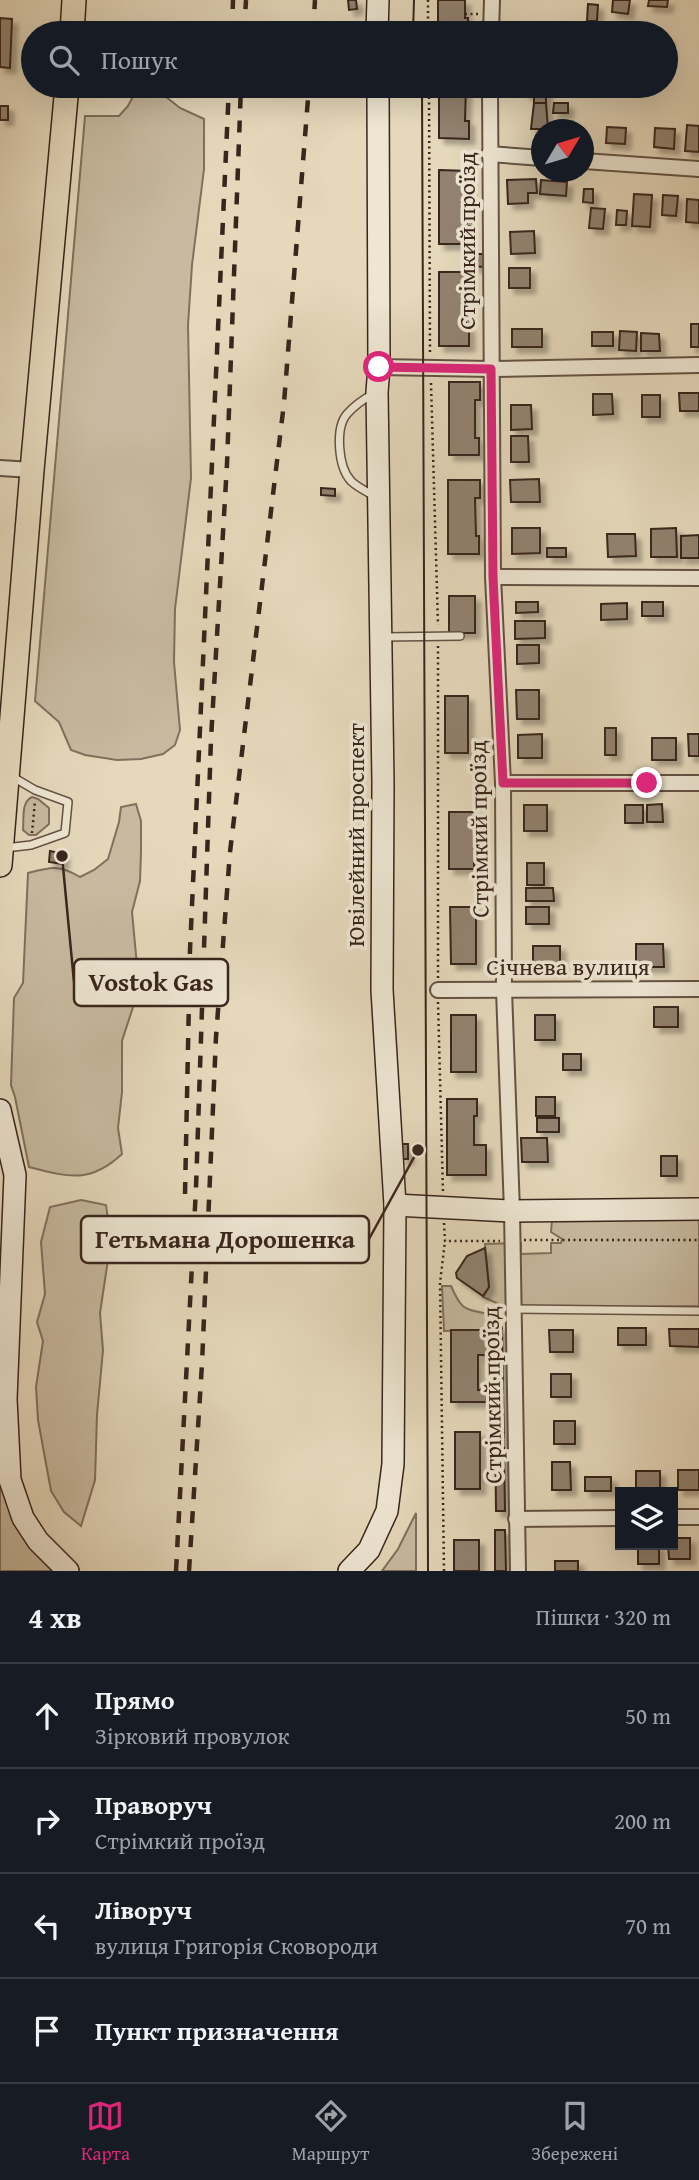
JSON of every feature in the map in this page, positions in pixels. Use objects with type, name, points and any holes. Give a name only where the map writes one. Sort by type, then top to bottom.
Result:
[{"type":"main road","points":[[73,21],[74,0]]},
{"type":"main road","points":[[377,21],[378,0]]},
{"type":"main road","points":[[0,864],[66,98]]},
{"type":"main road","name":"Ювілейний проспект","points":[[349,1571],[369,1550],[387,1511],[393,1464],[395,1205],[382,990],[383,782],[377,392],[378,98]]},
{"type":"main road","points":[[0,1110],[16,1175],[6,1399],[10,1480],[23,1518],[38,1541],[68,1571]]},
{"type":"main road","points":[[395,1205],[512,1211],[699,1209]]},
{"type":"street","points":[[491,21],[492,0]]},
{"type":"street","name":"Стрімкий проїзд","points":[[490,98],[493,577],[503,783],[504,990],[512,1211],[518,1571]]},
{"type":"street","points":[[489,154],[531,157]]},
{"type":"street","points":[[594,162],[699,169]]},
{"type":"street","points":[[379,367],[491,369],[699,365]]},
{"type":"street","points":[[0,468],[32,470]]},
{"type":"street","points":[[493,577],[699,578]]},
{"type":"street","points":[[503,783],[699,783]]},
{"type":"street","name":"Січнева вулиця","points":[[438,990],[699,989]]},
{"type":"street","points":[[678,1517],[699,1517]]},
{"type":"street","points":[[516,1519],[615,1518]]},
{"type":"lane","points":[[377,392],[362,400],[345,416],[339,440],[340,457],[346,474],[352,482],[378,498]]},
{"type":"lane","points":[[380,637],[460,636]]},
{"type":"lane","points":[[1,849],[31,845],[65,833],[68,802],[35,790],[8,774]]},
{"type":"lane","points":[[513,1309],[699,1311]]},
{"type":"path","points":[[428,0],[428,21]]},
{"type":"path","points":[[429,98],[430,368],[438,636],[438,990]]},
{"type":"path","points":[[31,845],[35,790]]},
{"type":"path","points":[[444,1571],[440,1283],[445,1241]]},
{"type":"shaded area","points":[[132,98],[167,98],[180,108],[204,119],[204,169],[192,265],[188,325],[191,478],[175,609],[174,662],[180,730],[175,745],[163,754],[141,759],[117,760],[71,750],[59,722],[35,701],[85,116],[119,116]]},
{"type":"shaded area","points":[[32,797],[49,808],[49,824],[36,835],[29,835],[23,830],[26,803]]},
{"type":"shaded area","points":[[136,804],[141,821],[140,881],[132,912],[138,976],[134,1004],[122,1041],[122,1092],[118,1128],[122,1154],[99,1170],[78,1176],[29,1167],[11,1085],[14,998],[23,983],[28,873],[54,868],[80,877],[94,870],[108,859],[121,807]]},
{"type":"shaded area","points":[[81,1200],[106,1205],[111,1240],[100,1313],[103,1350],[95,1480],[81,1526],[64,1512],[51,1491],[38,1420],[36,1387],[43,1341],[37,1322],[45,1294],[41,1242],[50,1207]]},
{"type":"shaded area","points":[[699,1218],[699,1306],[510,1309],[483,1297],[489,1287],[485,1244],[521,1243],[521,1254],[551,1253],[551,1243],[561,1243],[562,1239],[551,1232],[552,1220]]},
{"type":"shaded area","points":[[442,1286],[451,1286],[465,1308],[489,1314],[492,1322],[489,1330],[444,1331]]},
{"type":"shaded area","points":[[0,1357],[1,1458],[57,1571],[0,1571]]},
{"type":"shaded area","points":[[416,1513],[416,1571],[382,1571],[398,1549]]},
{"type":"building","points":[[348,0],[356,0],[357,9],[349,10]]},
{"type":"building","points":[[438,0],[465,0],[465,18],[468,18],[468,21],[438,21]]},
{"type":"building","points":[[613,0],[630,0],[628,14],[612,12]]},
{"type":"building","points":[[649,0],[668,0],[667,7],[648,6]]},
{"type":"building","points":[[588,4],[598,5],[597,21],[587,21]]},
{"type":"building","points":[[0,18],[12,19],[10,68],[0,67]]},
{"type":"building","points":[[439,98],[466,98],[465,121],[469,121],[469,139],[439,138]]},
{"type":"building","points":[[534,98],[546,98],[546,103],[534,103]]},
{"type":"building","points":[[534,103],[546,103],[547,119],[532,119]]},
{"type":"building","points":[[554,103],[568,103],[568,113],[553,113]]},
{"type":"building","points":[[0,106],[8,106],[8,120],[0,120]]},
{"type":"building","points":[[687,125],[699,126],[699,152],[685,151]]},
{"type":"building","points":[[607,127],[626,128],[625,144],[606,143]]},
{"type":"building","points":[[655,128],[675,129],[674,149],[654,147]]},
{"type":"building","points":[[439,170],[470,171],[470,188],[466,188],[466,226],[470,226],[470,244],[439,244]]},
{"type":"building","points":[[531,179],[531,182],[536,182],[537,193],[528,193],[528,203],[508,204],[507,180]]},
{"type":"building","points":[[541,182],[567,182],[566,196],[540,194]]},
{"type":"building","points":[[584,189],[593,189],[593,203],[583,202]]},
{"type":"building","points":[[634,194],[652,195],[650,227],[632,226]]},
{"type":"building","points":[[663,195],[678,196],[676,216],[662,215]]},
{"type":"building","points":[[687,199],[699,200],[699,223],[686,222]]},
{"type":"building","points":[[591,208],[605,209],[603,229],[589,228]]},
{"type":"building","points":[[617,210],[627,211],[626,225],[616,225]]},
{"type":"building","points":[[534,231],[535,253],[511,254],[510,232]]},
{"type":"building","points":[[472,254],[484,254],[484,267],[472,266]]},
{"type":"building","points":[[509,268],[530,268],[530,288],[509,288]]},
{"type":"building","points":[[439,272],[470,272],[470,290],[466,290],[469,346],[439,346]]},
{"type":"building","points":[[691,324],[699,324],[699,347],[691,347]]},
{"type":"building","points":[[512,329],[542,329],[542,347],[512,347]]},
{"type":"building","points":[[620,331],[637,332],[636,351],[619,350]]},
{"type":"building","points":[[592,332],[613,332],[613,346],[592,346]]},
{"type":"building","points":[[641,333],[659,334],[660,351],[641,351]]},
{"type":"building","points":[[449,382],[480,382],[480,400],[475,400],[475,438],[479,438],[479,455],[449,455]]},
{"type":"building","points":[[679,393],[699,393],[699,411],[680,411]]},
{"type":"building","points":[[593,394],[612,394],[613,414],[593,415]]},
{"type":"building","points":[[642,395],[660,395],[660,417],[642,417]]},
{"type":"building","points":[[511,405],[531,405],[532,429],[511,430]]},
{"type":"building","points":[[511,436],[528,436],[529,462],[511,462]]},
{"type":"building","points":[[539,479],[540,502],[511,502],[510,480]]},
{"type":"building","points":[[448,480],[480,480],[480,498],[475,498],[479,554],[448,554]]},
{"type":"building","points":[[321,488],[335,489],[335,496],[321,495]]},
{"type":"building","points":[[512,528],[540,528],[540,553],[512,554]]},
{"type":"building","points":[[676,528],[677,557],[651,557],[651,529]]},
{"type":"building","points":[[607,534],[635,534],[636,556],[608,557]]},
{"type":"building","points":[[699,535],[699,558],[681,558],[681,536]]},
{"type":"building","points":[[547,548],[566,548],[566,557],[547,557]]},
{"type":"building","points":[[449,596],[475,596],[475,633],[449,633]]},
{"type":"building","points":[[516,602],[538,602],[538,612],[516,613]]},
{"type":"building","points":[[642,602],[663,602],[663,616],[642,616]]},
{"type":"building","points":[[627,603],[627,619],[601,620],[601,604]]},
{"type":"building","points":[[515,621],[545,621],[545,638],[515,639]]},
{"type":"building","points":[[517,645],[539,645],[539,663],[517,664]]},
{"type":"building","points":[[516,690],[539,690],[539,719],[517,719]]},
{"type":"building","points":[[445,696],[468,696],[468,753],[445,753]]},
{"type":"building","points":[[605,728],[616,728],[616,755],[605,755]]},
{"type":"building","points":[[542,734],[542,758],[518,758],[518,735]]},
{"type":"building","points":[[688,734],[699,734],[699,756],[689,756]]},
{"type":"building","points":[[652,738],[676,738],[676,760],[652,760]]},
{"type":"building","points":[[662,804],[663,822],[647,822],[647,805]]},
{"type":"building","points":[[524,805],[547,805],[547,831],[524,831]]},
{"type":"building","points":[[625,805],[643,805],[643,823],[625,823]]},
{"type":"building","points":[[449,812],[474,812],[474,869],[449,869]]},
{"type":"building","points":[[50,851],[64,854],[63,864],[49,862]]},
{"type":"building","points":[[527,863],[544,863],[544,885],[527,885]]},
{"type":"building","points":[[526,888],[553,888],[554,901],[526,901]]},
{"type":"building","points":[[450,907],[476,907],[476,964],[451,964]]},
{"type":"building","points":[[526,907],[549,907],[549,924],[526,924]]},
{"type":"building","points":[[636,944],[663,944],[664,967],[636,967]]},
{"type":"building","points":[[533,946],[560,946],[560,969],[533,969]]},
{"type":"building","points":[[654,1007],[678,1007],[678,1027],[654,1027]]},
{"type":"building","points":[[451,1015],[476,1015],[476,1072],[451,1072]]},
{"type":"building","points":[[535,1015],[555,1015],[555,1040],[535,1040]]},
{"type":"building","points":[[563,1054],[581,1054],[581,1070],[563,1070]]},
{"type":"building","points":[[536,1097],[555,1097],[555,1116],[536,1116]]},
{"type":"building","points":[[447,1099],[477,1099],[474,1145],[486,1145],[486,1175],[447,1175]]},
{"type":"building","points":[[537,1118],[559,1118],[559,1132],[537,1132]]},
{"type":"building","points":[[521,1138],[547,1138],[548,1162],[522,1162]]},
{"type":"building","points":[[402,1144],[408,1144],[408,1159],[402,1159]]},
{"type":"building","points":[[661,1156],[677,1156],[677,1176],[661,1176]]},
{"type":"building","points":[[485,1248],[489,1287],[483,1296],[457,1278],[456,1273],[467,1256]]},
{"type":"building","points":[[494,1327],[502,1327],[505,1511],[496,1511]]},
{"type":"building","points":[[618,1328],[646,1328],[646,1345],[618,1345]]},
{"type":"building","points":[[669,1329],[699,1329],[699,1347],[670,1346]]},
{"type":"building","points":[[451,1330],[489,1330],[489,1355],[478,1355],[478,1390],[486,1390],[486,1402],[451,1402]]},
{"type":"building","points":[[549,1330],[573,1330],[573,1352],[550,1352]]},
{"type":"building","points":[[551,1374],[571,1374],[571,1397],[551,1397]]},
{"type":"building","points":[[554,1421],[575,1421],[575,1444],[554,1444]]},
{"type":"building","points":[[455,1432],[480,1432],[480,1489],[455,1489]]},
{"type":"building","points":[[552,1462],[570,1462],[571,1490],[552,1490]]},
{"type":"building","points":[[678,1470],[699,1470],[699,1490],[678,1490]]},
{"type":"building","points":[[636,1471],[660,1471],[660,1487],[636,1487]]},
{"type":"building","points":[[585,1477],[611,1477],[611,1491],[585,1491]]},
{"type":"building","points":[[495,1530],[505,1530],[506,1571],[495,1571]]},
{"type":"building","points":[[678,1538],[690,1538],[690,1559],[669,1559],[668,1550],[678,1550]]},
{"type":"building","points":[[454,1540],[479,1540],[479,1571],[454,1571]]},
{"type":"building","points":[[638,1550],[659,1550],[659,1564],[638,1564]]},
{"type":"building","points":[[555,1561],[578,1561],[578,1571],[555,1571]]},
{"type":"tram line","points":[[413,21],[414,0]]},
{"type":"tram line","points":[[422,98],[428,1571]]},
{"type":"railway","points":[[232,21],[233,0]]},
{"type":"railway","points":[[245,21],[246,0]]},
{"type":"railway","points":[[314,21],[315,0]]},
{"type":"railway","points":[[185,1194],[190,950],[228,98]]},
{"type":"railway","points":[[176,1571],[196,1188],[211,739],[227,464],[241,98]]},
{"type":"railway","points":[[189,1571],[202,1364],[216,1037],[230,852],[284,403],[308,98]]},
{"type":"place","name":"Vostok Gas","points":[[62,856]]},
{"type":"place","name":"Гетьмана Дорошенка","points":[[418,1150]]},
{"type":"route","points":[[379,367],[491,369],[493,577],[503,783],[647,783]]}]
